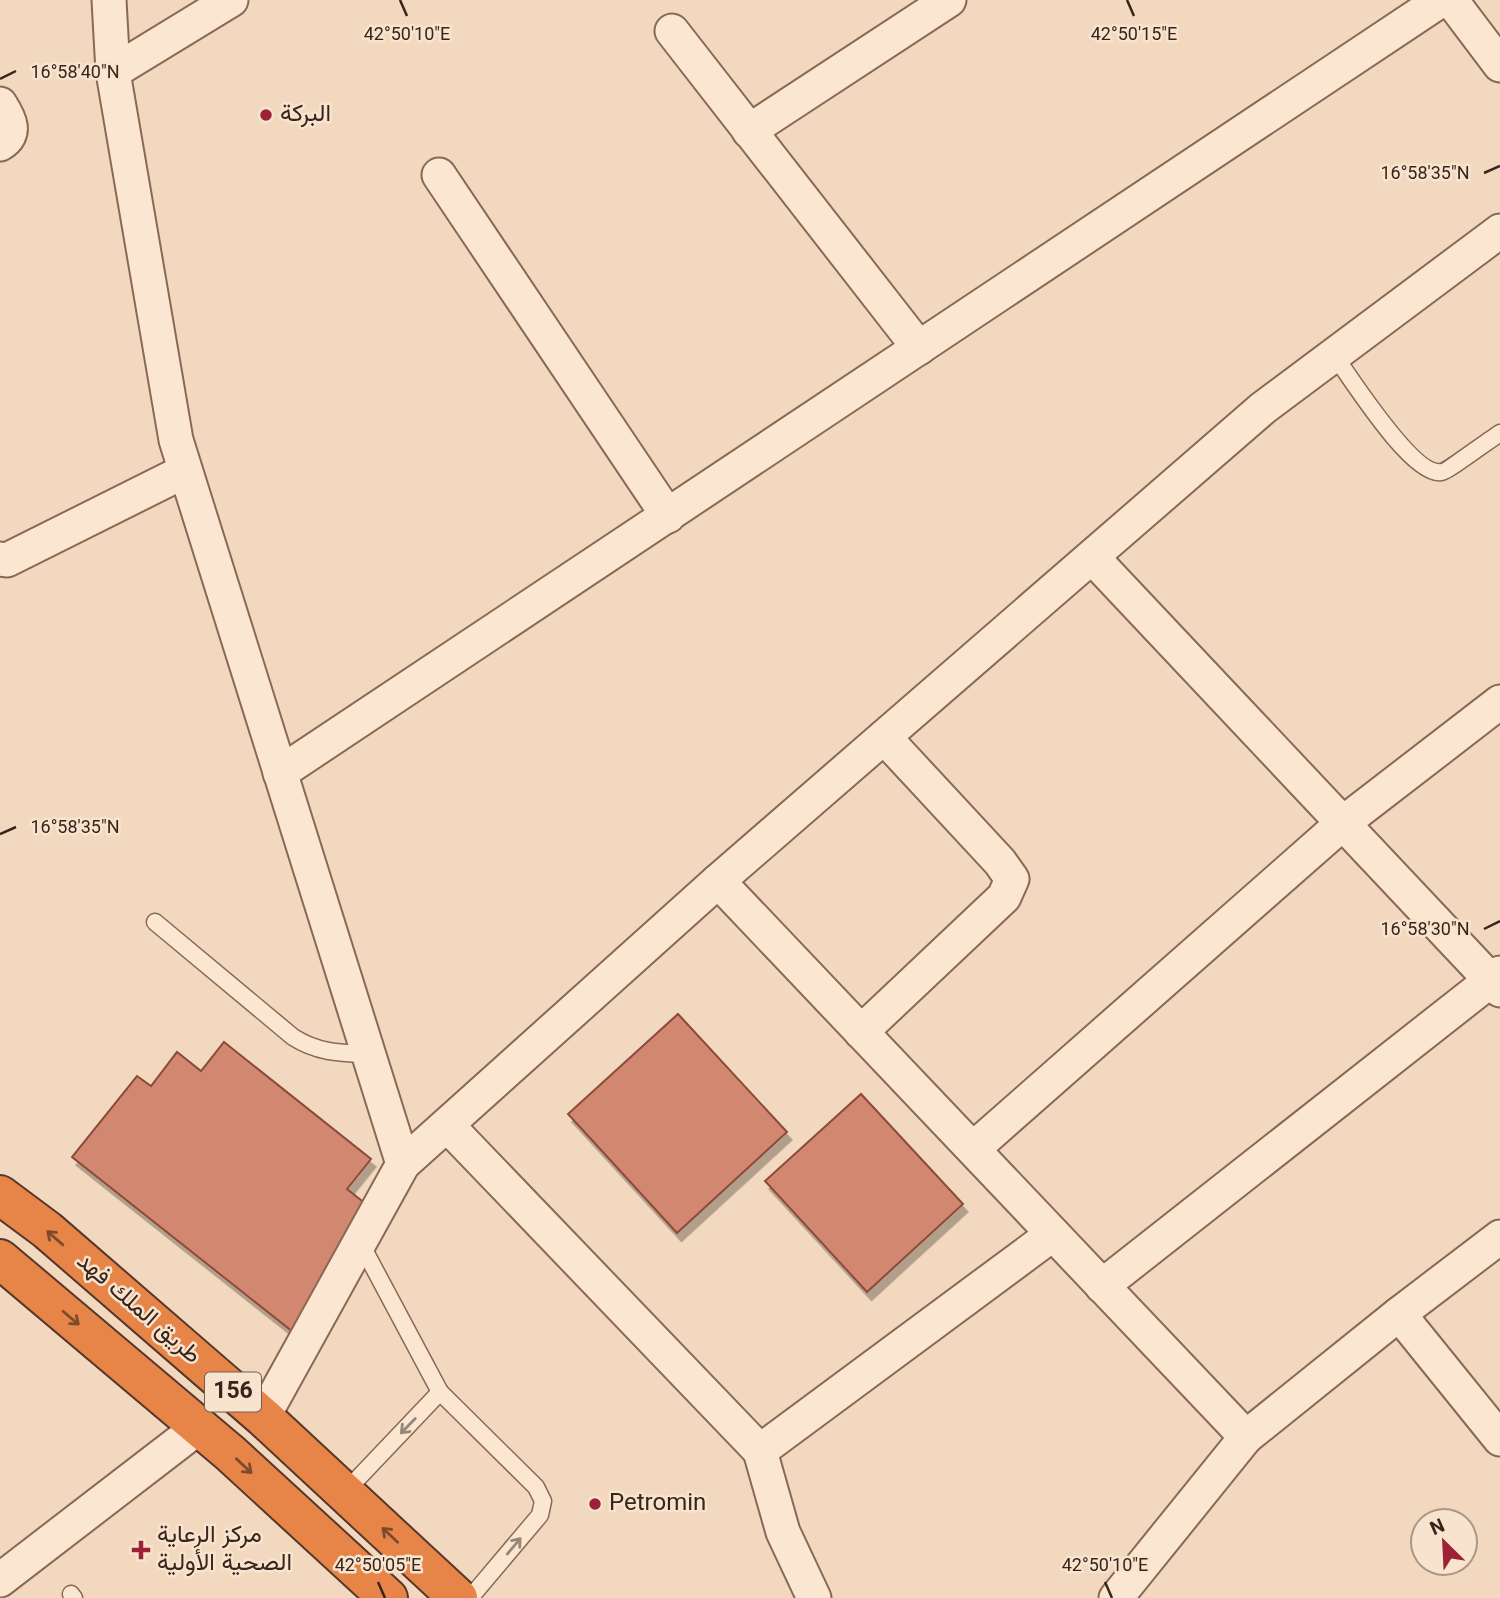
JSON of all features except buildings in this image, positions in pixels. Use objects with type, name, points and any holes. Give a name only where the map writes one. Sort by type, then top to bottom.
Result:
[{"type":"highway","name":"طريق الملك فهد","points":[[0,1195],[47,1230],[263,1417],[458,1598]]},
{"type":"highway","name":"طريق الملك فهد","points":[[5,1272],[199,1427],[388,1598]]},
{"type":"street","points":[[109,0],[113,72],[176,440],[403,1164]]},
{"type":"street","points":[[113,72],[231,0]]},
{"type":"street","points":[[750,131],[949,0]]},
{"type":"street","points":[[280,773],[1441,0]]},
{"type":"street","points":[[1451,0],[1500,65]]},
{"type":"street","points":[[672,31],[919,348]]},
{"type":"street","points":[[0,104],[9,117],[11,131],[5,142],[0,144]]},
{"type":"street","points":[[439,175],[668,516]]},
{"type":"street","points":[[263,1417],[403,1164],[718,881],[1263,408],[1500,231]]},
{"type":"street","points":[[0,559],[7,559],[185,471]]},
{"type":"street","points":[[1092,556],[1343,823],[1497,981],[1102,1286]]},
{"type":"street","points":[[972,1149],[1343,823],[1500,702]]},
{"type":"street","points":[[861,1032],[1004,897],[1012,879],[1000,862],[884,737]]},
{"type":"street","points":[[718,881],[1246,1437]]},
{"type":"street","points":[[447,1125],[760,1451],[783,1532],[814,1598]]},
{"type":"street","points":[[760,1451],[1053,1234]]},
{"type":"street","points":[[1116,1598],[1246,1437],[1500,1237]]},
{"type":"street","points":[[1399,1314],[1500,1440]]},
{"type":"street","points":[[0,1580],[199,1427]]},
{"type":"lane","points":[[1334,355],[1401,447],[1420,465],[1431,471],[1445,471],[1500,433]]},
{"type":"lane","points":[[155,922],[301,1042],[328,1053],[369,1054]]},
{"type":"lane","points":[[360,1242],[440,1392],[536,1486],[543,1501],[540,1516],[470,1598]]},
{"type":"lane","points":[[344,1493],[440,1392]]},
{"type":"place","name":"البركة","points":[[266,115]]},
{"type":"place","name":"Petromin","points":[[595,1504]]},
{"type":"place","name":"مركز الرعاية الصحية الأولية","points":[[141,1550]]}]
